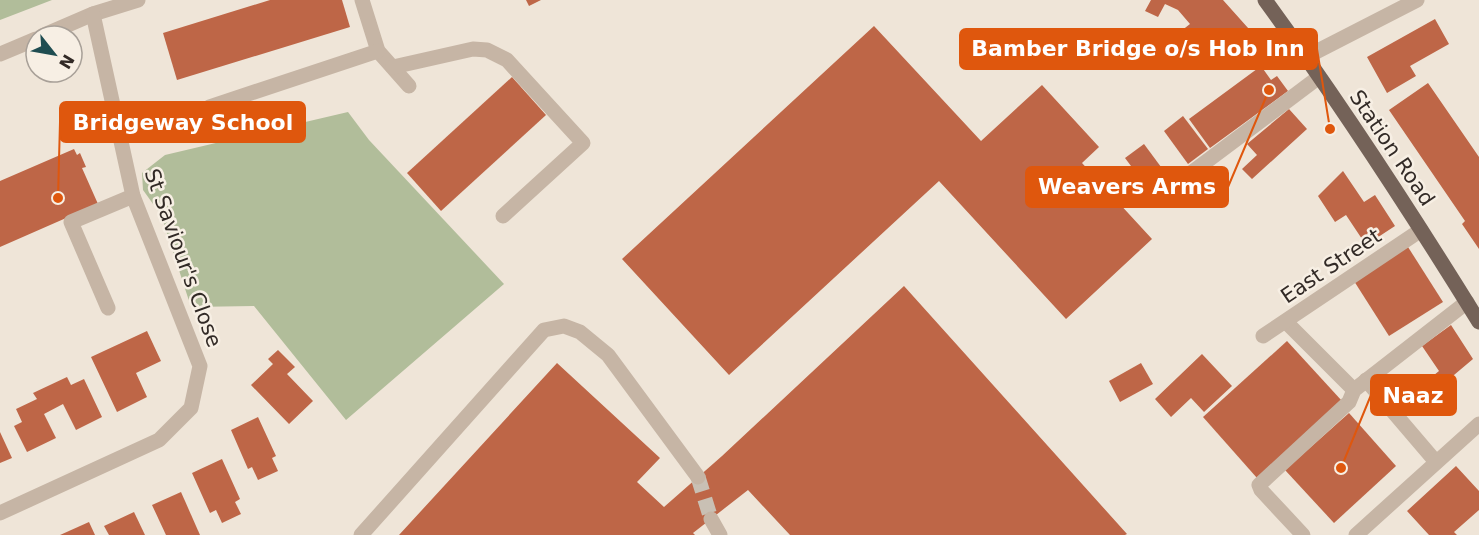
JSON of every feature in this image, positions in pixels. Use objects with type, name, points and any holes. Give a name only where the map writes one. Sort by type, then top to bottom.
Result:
[{"type":"main road","name":"Station Road","points":[[1264,0],[1306,57],[1479,322]]},
{"type":"street","points":[[70,24],[138,0]]},
{"type":"street","points":[[362,0],[378,51],[409,86]]},
{"type":"street","points":[[1306,57],[1417,0]]},
{"type":"street","name":"St Saviour's Close","points":[[0,513],[159,440],[191,408],[200,366],[133,196],[93,14]]},
{"type":"street","points":[[0,54],[24,44]]},
{"type":"street","points":[[393,67],[473,49],[487,50],[507,60],[583,143],[503,216]]},
{"type":"street","points":[[209,107],[378,51]]},
{"type":"street","points":[[1179,182],[1319,77]]},
{"type":"street","points":[[108,308],[70,222],[133,196]]},
{"type":"street","name":"East Street","points":[[1263,336],[1421,230]]},
{"type":"street","points":[[1303,535],[1261,490],[1259,484],[1349,402],[1354,390],[1467,302]]},
{"type":"street","points":[[1286,322],[1354,390]]},
{"type":"street","points":[[361,535],[544,330],[564,326],[580,332],[608,355],[698,477]]},
{"type":"street","points":[[1366,380],[1436,462]]},
{"type":"street","points":[[1356,535],[1479,424]]},
{"type":"street","points":[[711,519],[720,535]]},
{"type":"green space","points":[[0,0],[52,0],[0,20]]},
{"type":"green space","points":[[348,112],[369,140],[504,284],[346,420],[254,306],[191,307],[161,215],[143,190],[142,173],[165,155]]},
{"type":"building","points":[[270,0],[342,0],[350,27],[177,80],[163,33]]},
{"type":"building","points":[[526,0],[541,0],[529,6]]},
{"type":"building","points":[[1151,0],[1223,0],[1257,38],[1216,70],[1208,60],[1218,52],[1208,39],[1195,49],[1181,31],[1190,24],[1178,10],[1165,4],[1158,17],[1145,11]]},
{"type":"building","points":[[1435,19],[1449,44],[1410,66],[1416,76],[1387,93],[1367,57]]},
{"type":"building","points":[[874,26],[981,141],[1042,85],[1099,147],[1082,163],[1152,239],[1066,319],[939,181],[729,375],[622,259]]},
{"type":"building","points":[[1261,66],[1271,80],[1277,76],[1288,91],[1210,148],[1189,119]]},
{"type":"building","points":[[512,77],[546,115],[441,211],[407,173]]},
{"type":"building","points":[[1428,83],[1479,157],[1479,249],[1462,224],[1465,221],[1389,110]]},
{"type":"building","points":[[1289,109],[1307,129],[1252,179],[1242,169],[1257,155],[1247,144]]},
{"type":"building","points":[[1183,116],[1208,149],[1188,164],[1164,131]]},
{"type":"building","points":[[1144,144],[1164,171],[1146,186],[1125,158]]},
{"type":"building","points":[[74,149],[77,155],[80,153],[86,167],[82,168],[98,204],[0,247],[0,181]]},
{"type":"building","points":[[1343,171],[1364,202],[1375,195],[1395,226],[1366,245],[1346,215],[1335,222],[1318,196]]},
{"type":"building","points":[[1408,247],[1443,302],[1389,336],[1354,281]]},
{"type":"building","points":[[904,286],[1127,534],[790,535],[748,490],[693,533],[695,535],[399,535],[557,363],[660,458],[637,482],[664,507]]},
{"type":"building","points":[[1451,325],[1473,359],[1435,391],[1428,380],[1439,371],[1422,346]]},
{"type":"building","points":[[147,331],[161,361],[136,373],[147,397],[117,412],[91,357]]},
{"type":"building","points":[[1287,341],[1342,401],[1257,478],[1203,417]]},
{"type":"building","points":[[278,350],[295,367],[287,374],[313,401],[289,424],[251,385],[273,364],[268,359]]},
{"type":"building","points":[[1202,354],[1232,386],[1204,412],[1191,398],[1171,417],[1155,399]]},
{"type":"building","points":[[1141,363],[1153,384],[1120,402],[1109,381]]},
{"type":"building","points":[[67,377],[71,385],[84,379],[102,417],[76,430],[63,404],[44,414],[56,438],[27,452],[14,426],[22,422],[16,409],[37,399],[33,393]]},
{"type":"building","points":[[1349,413],[1396,466],[1334,523],[1285,470]]},
{"type":"building","points":[[258,417],[276,456],[272,458],[278,471],[258,480],[252,467],[248,469],[231,430]]},
{"type":"building","points":[[0,432],[12,458],[0,463]]},
{"type":"building","points":[[222,459],[240,499],[235,502],[241,514],[222,523],[216,510],[210,513],[192,473]]},
{"type":"building","points":[[1456,466],[1479,491],[1479,510],[1454,532],[1457,535],[1429,535],[1407,511]]},
{"type":"building","points":[[181,492],[200,535],[166,535],[152,505]]},
{"type":"building","points":[[134,512],[145,535],[109,535],[104,526]]},
{"type":"building","points":[[89,522],[95,535],[60,535]]},
{"type":"tunnel","points":[[698,477],[711,519]]},
{"type":"place","name":"Weavers Arms","points":[[1269,90]]},
{"type":"place","name":"Bamber Bridge o/s Hob Inn","points":[[1330,129]]},
{"type":"place","name":"Bridgeway School","points":[[58,198]]},
{"type":"place","name":"Naaz","points":[[1341,468]]}]
